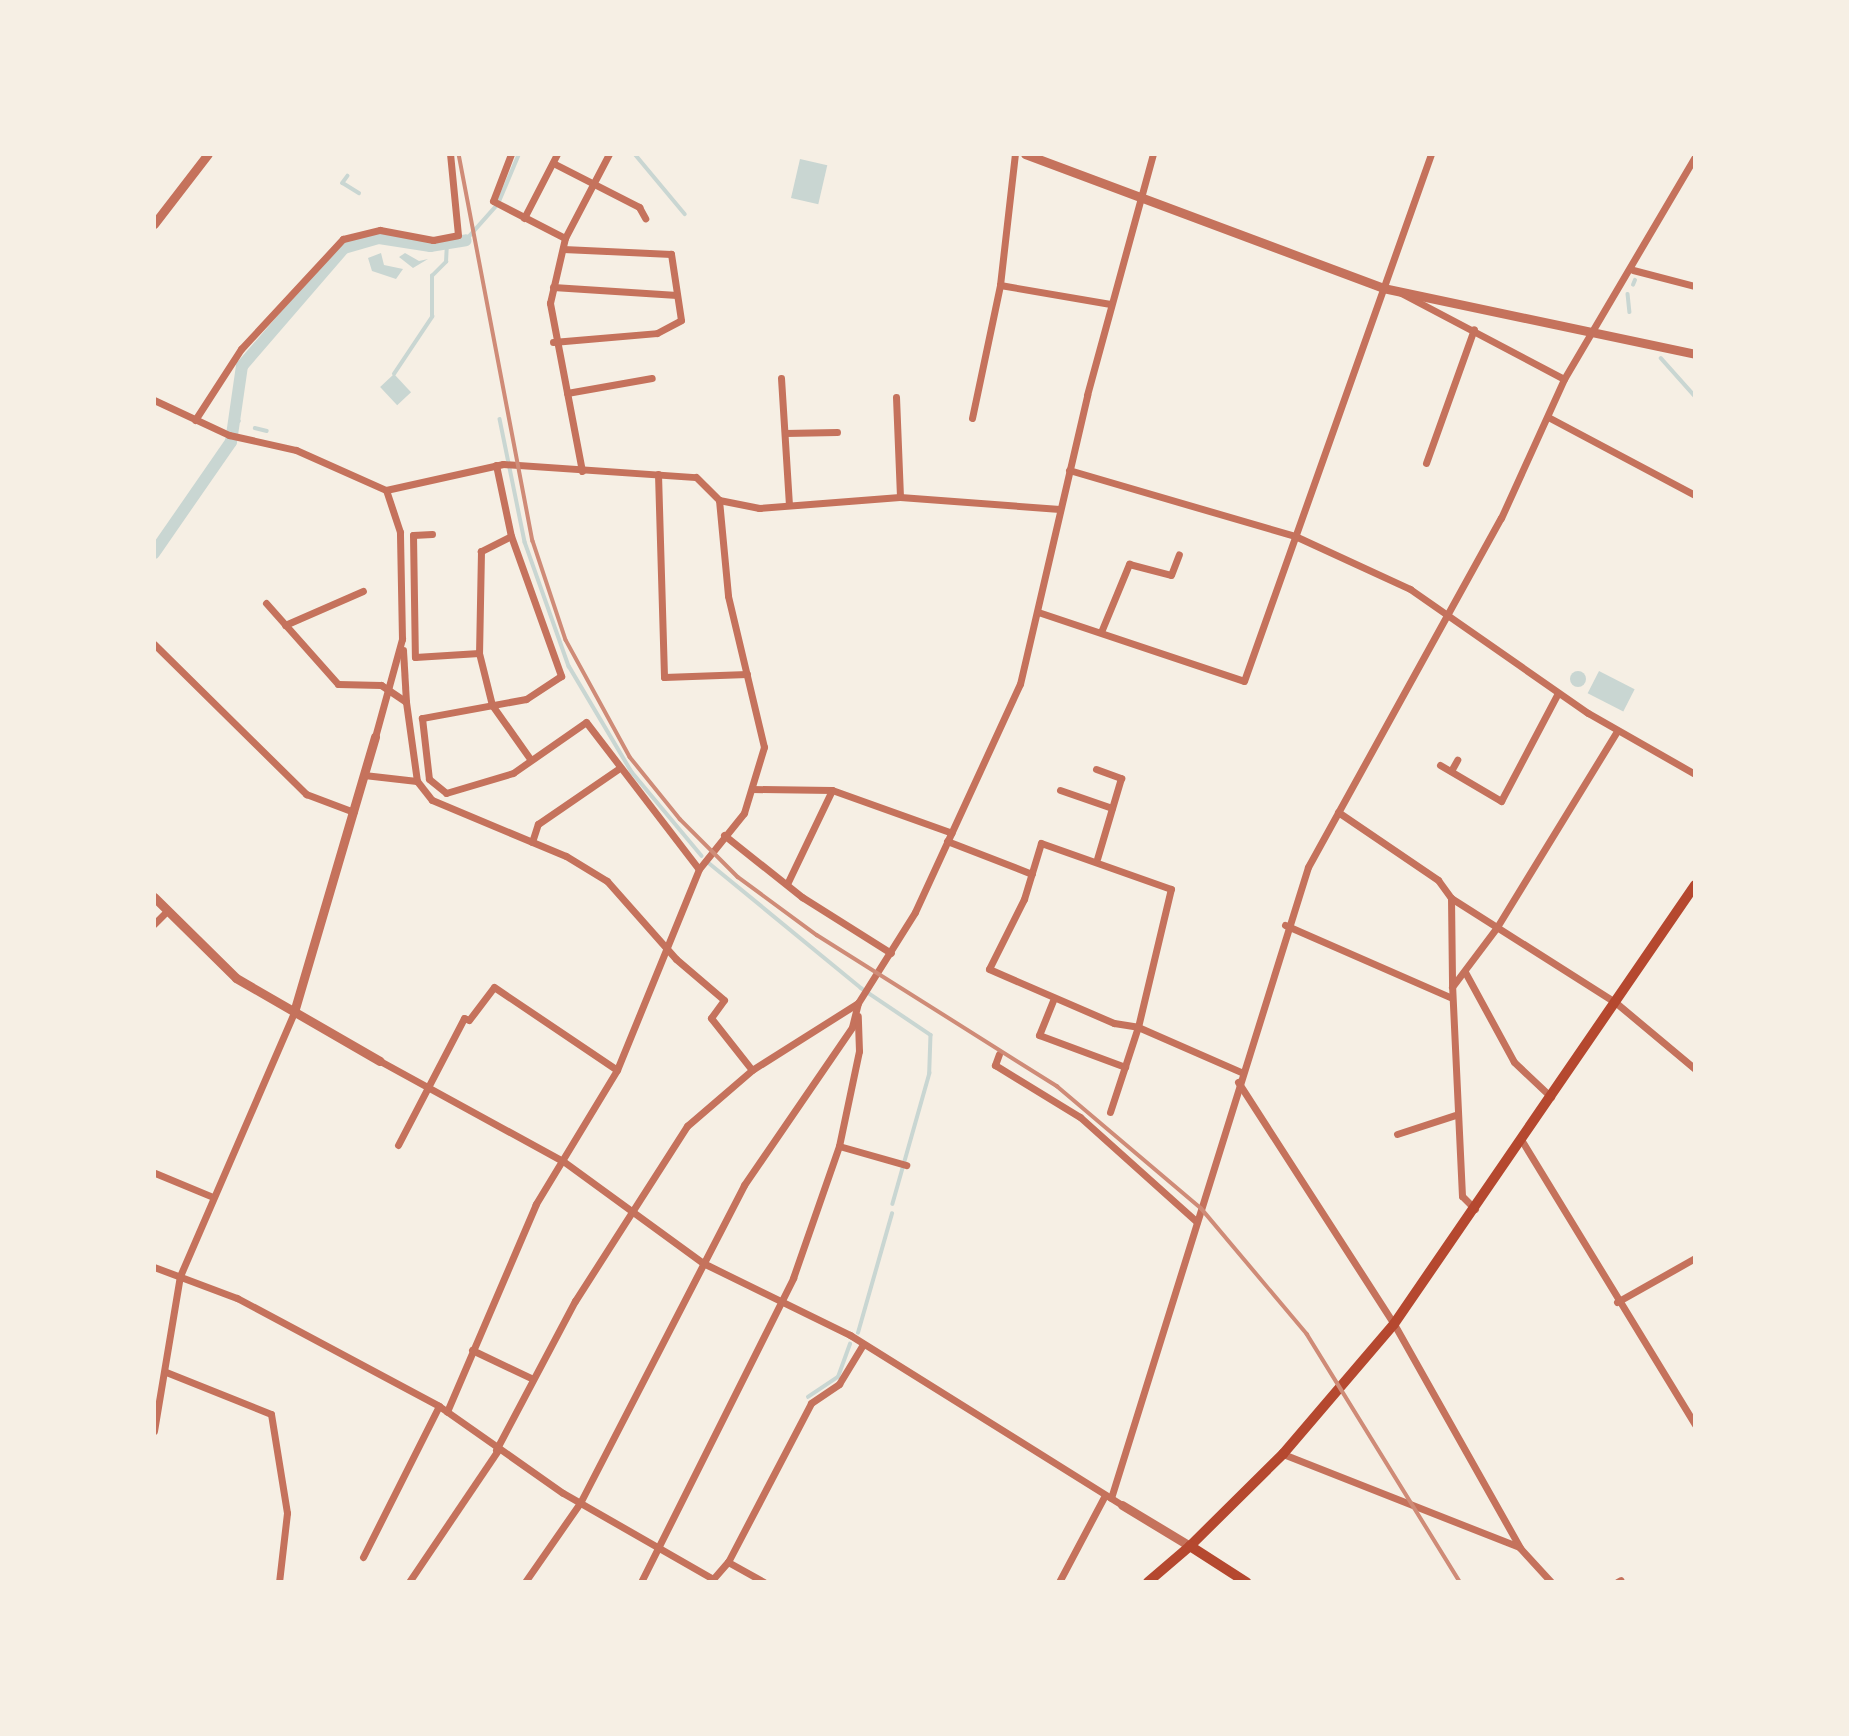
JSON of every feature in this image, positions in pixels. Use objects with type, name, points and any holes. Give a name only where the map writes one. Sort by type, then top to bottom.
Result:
[{"type":"highway","points":[[1148,1582],[1189,1546],[1246,1582]]},
{"type":"main road","points":[[1189,1546],[1283,1454],[1394,1324],[1695,885]]},
{"type":"street","points":[[154,224],[208,154]]},
{"type":"street","points":[[195,421],[241,349],[343,239],[380,230],[433,240],[458,235],[450,154]]},
{"type":"street","points":[[510,154],[494,201],[565,238]]},
{"type":"street","points":[[524,218],[558,154]]},
{"type":"street","points":[[582,471],[553,342],[553,287],[565,238],[609,154]]},
{"type":"street","points":[[972,418],[1000,285],[1015,154]]},
{"type":"street","points":[[1026,154],[1383,288],[1695,354]]},
{"type":"street","points":[[410,1582],[497,1450],[531,1378],[627,1213],[687,1126],[752,1070],[858,1003],[891,953],[1020,684],[1110,304],[1153,154]]},
{"type":"street","points":[[1038,612],[1244,681],[1431,154]]},
{"type":"street","points":[[1059,1582],[1108,1497],[1197,1222],[1285,925],[1338,812],[1450,613],[1548,417],[1564,379],[1633,270],[1695,157]]},
{"type":"street","points":[[553,163],[639,207],[645,218]]},
{"type":"street","points":[[553,342],[657,333],[680,323],[671,254],[563,249]]},
{"type":"street","points":[[1633,270],[1695,286]]},
{"type":"street","points":[[1000,285],[1110,304]]},
{"type":"street","points":[[553,287],[677,295]]},
{"type":"street","points":[[1401,293],[1474,329],[1564,379]]},
{"type":"street","points":[[1426,463],[1474,329]]},
{"type":"street","points":[[566,393],[652,378]]},
{"type":"street","points":[[781,378],[789,505]]},
{"type":"street","points":[[897,397],[900,497]]},
{"type":"street","points":[[154,400],[235,437],[296,450],[386,491],[499,465],[512,465],[696,477],[719,500],[759,508],[900,497],[1060,509]]},
{"type":"street","points":[[1548,417],[1695,495]]},
{"type":"street","points":[[785,433],[837,432]]},
{"type":"street","points":[[499,465],[511,536],[561,676],[526,699],[422,718],[429,779],[446,793],[513,773],[586,722],[618,769],[699,869]]},
{"type":"street","points":[[1069,470],[1295,536],[1450,613],[1558,693],[1617,731],[1695,775]]},
{"type":"street","points":[[658,474],[664,677],[747,674]]},
{"type":"street","points":[[386,491],[400,531],[406,702],[417,781],[432,800],[597,873],[671,951],[724,1000],[711,1018],[752,1070]]},
{"type":"street","points":[[447,1412],[536,1204],[617,1070],[671,951],[699,869],[744,813],[752,789],[764,728],[747,674],[728,596],[719,500]]},
{"type":"street","points":[[432,534],[413,535],[415,657],[479,653]]},
{"type":"street","points":[[511,536],[481,551],[479,653],[492,705],[531,760]]},
{"type":"street","points":[[1101,632],[1129,564],[1171,575],[1180,554]]},
{"type":"street","points":[[285,625],[363,591]]},
{"type":"street","points":[[266,603],[338,684],[390,687],[406,702]]},
{"type":"street","points":[[154,1430],[166,1372],[180,1276],[293,1012],[354,813],[402,639]]},
{"type":"street","points":[[154,644],[306,794],[354,813]]},
{"type":"street","points":[[1440,765],[1501,801],[1558,693]]},
{"type":"street","points":[[1452,986],[1497,927],[1617,731]]},
{"type":"street","points":[[1451,771],[1457,760]]},
{"type":"street","points":[[532,842],[538,824],[618,769]]},
{"type":"street","points":[[1096,769],[1121,778],[1097,859]]},
{"type":"street","points":[[365,775],[417,781]]},
{"type":"street","points":[[752,789],[832,790],[951,832]]},
{"type":"street","points":[[786,884],[832,790]]},
{"type":"street","points":[[1060,790],[1112,808]]},
{"type":"street","points":[[1338,812],[1438,880],[1451,898],[1615,1002],[1695,1069]]},
{"type":"street","points":[[724,835],[786,884],[891,953]]},
{"type":"street","points":[[947,841],[1032,874]]},
{"type":"street","points":[[1110,1112],[1138,1027],[1171,889],[1097,859],[1041,843],[1032,874],[989,969],[1055,998],[1138,1027],[1241,1072]]},
{"type":"street","points":[[154,897],[166,912],[236,978],[380,1061],[563,1161],[627,1213],[703,1263],[785,1301],[1189,1546]]},
{"type":"street","points":[[1451,898],[1455,1115],[1462,1196],[1475,1209]]},
{"type":"street","points":[[154,924],[166,912]]},
{"type":"street","points":[[1285,925],[1452,998]]},
{"type":"street","points":[[1465,971],[1514,1062],[1551,1097]]},
{"type":"street","points":[[398,1145],[464,1018],[469,1020],[494,987],[617,1070]]},
{"type":"street","points":[[1055,998],[1039,1035],[1125,1067]]},
{"type":"street","points":[[641,1582],[663,1547],[785,1301],[839,1146],[859,1051],[858,1003]]},
{"type":"street","points":[[525,1582],[580,1503],[744,1185],[858,1013]]},
{"type":"street","points":[[999,1054],[995,1065],[1080,1117],[1197,1222]]},
{"type":"street","points":[[1238,1082],[1394,1324],[1520,1548],[1551,1582]]},
{"type":"street","points":[[1397,1134],[1455,1115]]},
{"type":"street","points":[[1522,1141],[1617,1302],[1695,1424]]},
{"type":"street","points":[[839,1146],[903,1164]]},
{"type":"street","points":[[155,1173],[213,1197]]},
{"type":"street","points":[[1617,1302],[1695,1258]]},
{"type":"street","points":[[154,1267],[261,1310],[439,1406],[497,1450],[580,1503],[663,1547],[713,1579],[728,1562],[811,1404],[839,1384],[862,1346]]},
{"type":"street","points":[[472,1350],[531,1378]]},
{"type":"street","points":[[166,1372],[271,1414],[287,1513],[279,1582]]},
{"type":"street","points":[[363,1557],[439,1406]]},
{"type":"street","points":[[1283,1454],[1520,1548]]},
{"type":"street","points":[[728,1562],[764,1582]]},
{"type":"shaded area","points":[[800,159],[827,165],[818,204],[791,198]]},
{"type":"shaded area","points":[[381,253],[384,265],[403,269],[396,279],[372,271],[368,258]]},
{"type":"shaded area","points":[[405,253],[419,261],[428,259],[413,268],[399,257]]},
{"type":"shaded area","points":[[394,374],[411,392],[397,405],[380,387]]},
{"type":"shaded area","points":[[1575,671],[1581,671],[1586,679],[1584,685],[1575,687],[1570,682],[1570,676]]},
{"type":"shaded area","points":[[1599,671],[1635,689],[1623,711],[1588,693]]},
{"type":"waterway","points":[[466,240],[498,204],[519,154]]},
{"type":"waterway","points":[[635,154],[685,214]]},
{"type":"waterway","points":[[348,176],[343,183],[359,193]]},
{"type":"waterway","points":[[154,553],[231,442],[242,366],[344,248],[379,238],[430,246],[466,240]]},
{"type":"waterway","points":[[394,374],[432,317],[432,276],[446,262],[447,245]]},
{"type":"waterway","points":[[1633,285],[1635,280]]},
{"type":"waterway","points":[[1628,294],[1630,312]]},
{"type":"waterway","points":[[1661,358],[1695,396]]},
{"type":"waterway","points":[[500,419],[525,542],[569,666],[632,772],[702,856]]},
{"type":"waterway","points":[[255,428],[267,431]]},
{"type":"waterway","points":[[709,863],[861,988],[931,1035],[930,1073],[893,1204]]},
{"type":"waterway","points":[[858,1333],[892,1214]]},
{"type":"waterway","points":[[808,1397],[838,1377],[850,1344]]},
{"type":"railway","points":[[459,154],[533,541],[566,640],[630,757],[680,819],[738,877],[817,935],[1057,1086],[1201,1208],[1307,1334],[1460,1582]]}]
